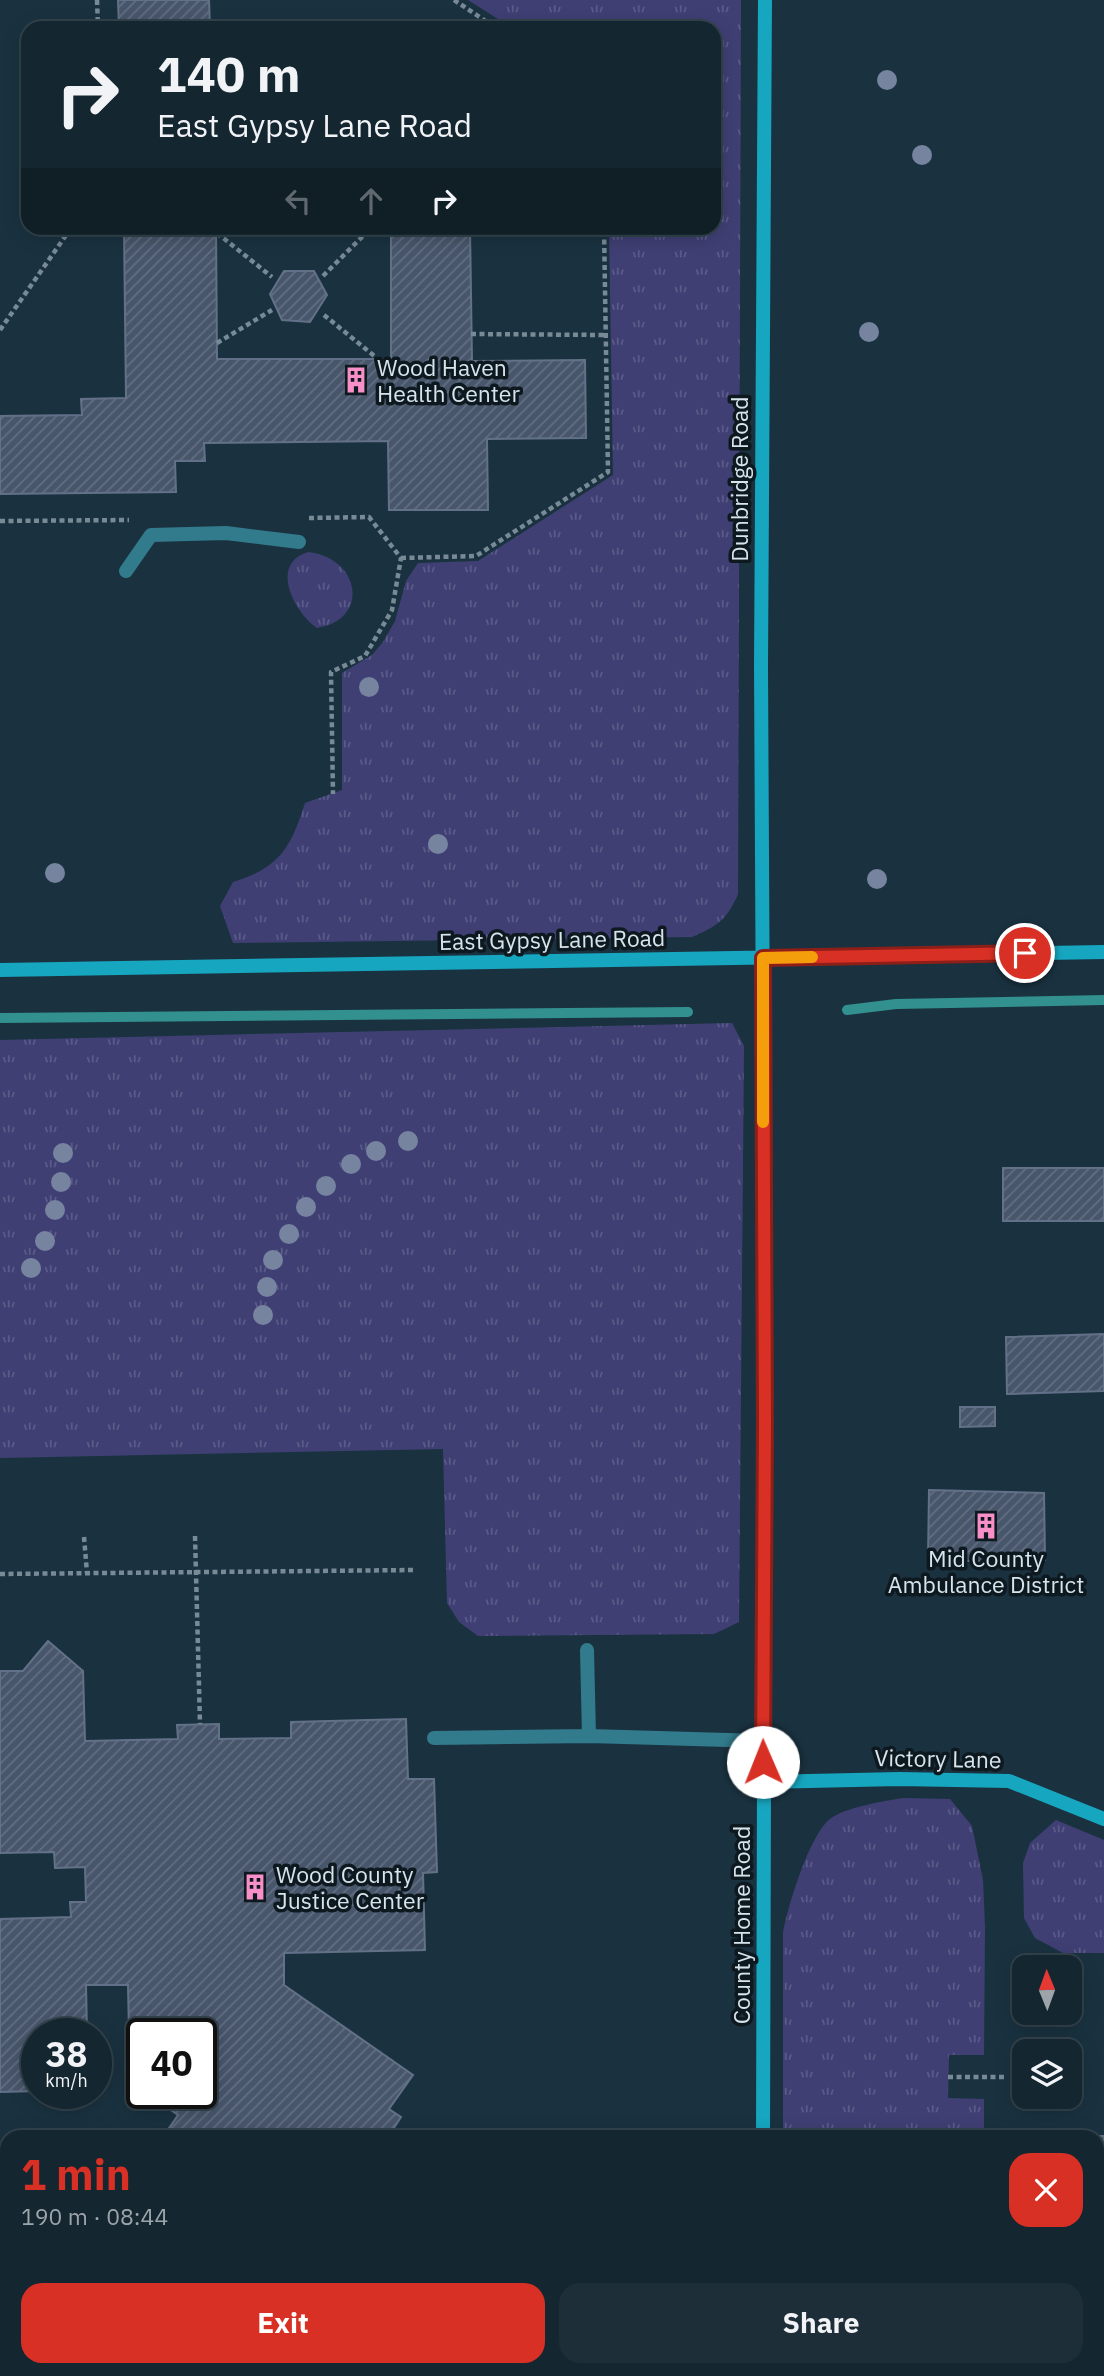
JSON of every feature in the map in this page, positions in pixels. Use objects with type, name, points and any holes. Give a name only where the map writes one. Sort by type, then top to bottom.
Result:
[{"type":"street","name":"Dunbridge Road","points":[[763,958],[761,666],[765,0]]},
{"type":"street","name":"East Gypsy Lane Road","points":[[0,970],[1104,952]]},
{"type":"street","name":"County Home Road","points":[[763,958],[763,2130]]},
{"type":"street","name":"Victory Lane","points":[[764,1782],[899,1779],[1009,1781],[1104,1819]]},
{"type":"lane","points":[[126,571],[151,535],[226,533],[299,542]]},
{"type":"lane","points":[[587,1650],[589,1736]]},
{"type":"lane","points":[[434,1738],[589,1736],[762,1741]]},
{"type":"path","points":[[97,0],[98,21]]},
{"type":"path","points":[[454,0],[486,21]]},
{"type":"path","points":[[0,330],[66,235]]},
{"type":"path","points":[[220,235],[272,277]]},
{"type":"path","points":[[323,276],[364,235]]},
{"type":"path","points":[[401,558],[476,556],[608,472],[604,235]]},
{"type":"path","points":[[217,343],[272,310]]},
{"type":"path","points":[[324,315],[378,359]]},
{"type":"path","points":[[471,334],[606,335]]},
{"type":"path","points":[[300,518],[369,517],[401,558],[392,610],[365,656],[331,672],[334,794]]},
{"type":"path","points":[[0,521],[136,519]]},
{"type":"path","points":[[195,1536],[200,1724]]},
{"type":"path","points":[[84,1537],[87,1573]]},
{"type":"path","points":[[0,1574],[416,1570]]},
{"type":"path","points":[[948,2077],[1007,2077]]},
{"type":"green space","points":[[468,0],[741,0],[738,894],[730,910],[720,921],[692,937],[233,943],[220,906],[233,882],[262,870],[281,854],[294,832],[305,803],[342,790],[342,673],[372,655],[383,642],[395,621],[406,581],[418,563],[478,561],[613,475],[609,235],[721,235],[721,21],[501,21]]},
{"type":"green space","points":[[308,552],[326,557],[339,565],[348,577],[352,589],[351,602],[345,614],[334,623],[317,628],[300,611],[289,589],[290,567],[296,558]]},
{"type":"green space","points":[[732,1023],[744,1046],[739,1622],[714,1634],[478,1636],[459,1622],[447,1603],[443,1449],[0,1458],[0,1040]]},
{"type":"green space","points":[[904,1798],[950,1799],[972,1826],[983,1880],[984,2055],[949,2055],[948,2098],[984,2099],[984,2130],[783,2130],[783,1934],[789,1907],[807,1855],[822,1827],[837,1815]]},
{"type":"green space","points":[[1056,1820],[1104,1840],[1104,1953],[1063,1953],[1035,1938],[1024,1918],[1023,1863],[1030,1843]]},
{"type":"building","points":[[118,0],[209,0],[210,21],[119,21]]},
{"type":"building","name":"Wood Haven Health Center","points":[[124,235],[216,235],[217,359],[391,359],[391,235],[470,235],[472,361],[585,360],[586,438],[487,439],[488,510],[389,510],[388,441],[204,443],[205,461],[175,461],[176,492],[0,494],[0,416],[82,415],[81,399],[126,398]]},
{"type":"building","points":[[284,271],[314,271],[327,295],[310,322],[282,320],[270,294]]},
{"type":"building","points":[[1003,1168],[1104,1168],[1104,1221],[1003,1221]]},
{"type":"building","points":[[1104,1334],[1104,1391],[1007,1394],[1006,1337]]},
{"type":"building","points":[[960,1407],[995,1407],[995,1426],[960,1427]]},
{"type":"building","name":"Mid County Ambulance District","points":[[929,1490],[1044,1493],[1045,1560],[928,1560]]},
{"type":"building","name":"Wood County Justice Center","points":[[48,1641],[83,1671],[85,1741],[178,1739],[177,1725],[219,1724],[219,1739],[291,1738],[291,1722],[406,1719],[408,1779],[434,1779],[437,1872],[423,1873],[425,1950],[284,1953],[284,1985],[413,2075],[389,2109],[401,2117],[393,2130],[168,2130],[178,2115],[169,2109],[217,2109],[217,2018],[129,2018],[128,1985],[86,1985],[87,2018],[21,2018],[21,2091],[0,2092],[0,1919],[71,1917],[70,1902],[86,1902],[85,1867],[55,1868],[54,1852],[0,1853],[0,1671],[23,1671]]},
{"type":"waterway","points":[[847,1010],[896,1004],[1104,1000]]},
{"type":"waterway","points":[[0,1018],[688,1012]]},
{"type":"slow traffic","points":[[763,1122],[763,958],[812,957]]},
{"type":"place","name":"Wood Haven Health Center","points":[[356,380]]},
{"type":"place","name":"Mid County Ambulance District","points":[[986,1526]]},
{"type":"place","name":"Wood County Justice Center","points":[[255,1887]]},
{"type":"route","points":[[763,1762],[763,958],[1025,953]]}]
